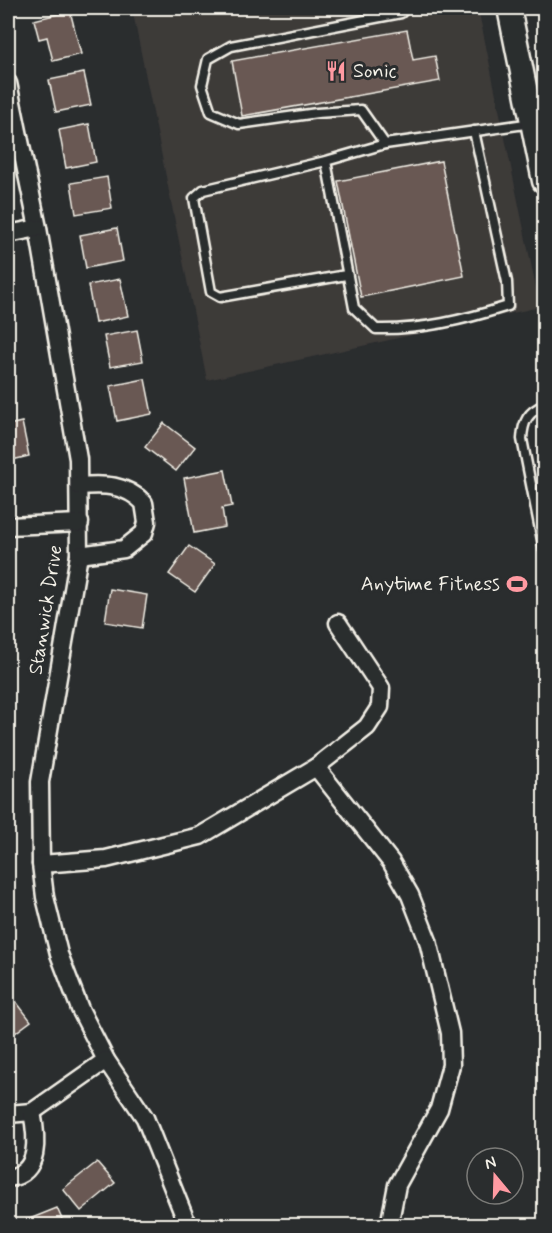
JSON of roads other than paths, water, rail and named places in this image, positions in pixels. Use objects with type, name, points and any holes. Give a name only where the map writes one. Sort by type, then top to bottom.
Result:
[{"type":"main road","points":[[509,8],[544,181]]},
{"type":"street","name":"Stanwick Drive","points":[[8,83],[38,228],[78,459],[79,555],[40,782],[41,864],[45,897],[59,954],[80,1009],[105,1060],[146,1118],[188,1226]]},
{"type":"street","points":[[8,234],[38,228]]},
{"type":"street","points":[[79,486],[104,485],[128,489],[144,503],[147,522],[144,533],[124,549],[79,555]]},
{"type":"street","points":[[8,526],[80,523]]},
{"type":"street","points":[[41,864],[106,859],[200,836],[316,766],[367,727],[380,707],[381,688],[338,622]]},
{"type":"street","points":[[316,766],[391,862],[410,895],[428,941],[450,1033],[451,1065],[438,1109],[397,1185],[389,1226]]},
{"type":"street","points":[[8,1114],[32,1112],[105,1060]]},
{"type":"street","points":[[8,1178],[22,1174],[34,1157],[37,1143],[32,1112]]},
{"type":"lane","points":[[385,144],[361,110],[317,113],[239,124],[211,112],[202,85],[208,59],[231,46],[401,13],[405,8]]},
{"type":"lane","points":[[346,275],[220,297],[211,292],[194,198],[203,190],[385,144],[533,123]]},
{"type":"lane","points":[[326,160],[354,308],[376,329],[403,330],[460,322],[508,306],[507,282],[474,131]]},
{"type":"lane","points":[[544,405],[535,409],[523,422],[522,439],[544,550]]},
{"type":"place","name":"Sonic","points":[[336,71]]},
{"type":"place","name":"Anytime Fitness","points":[[517,584]]}]
